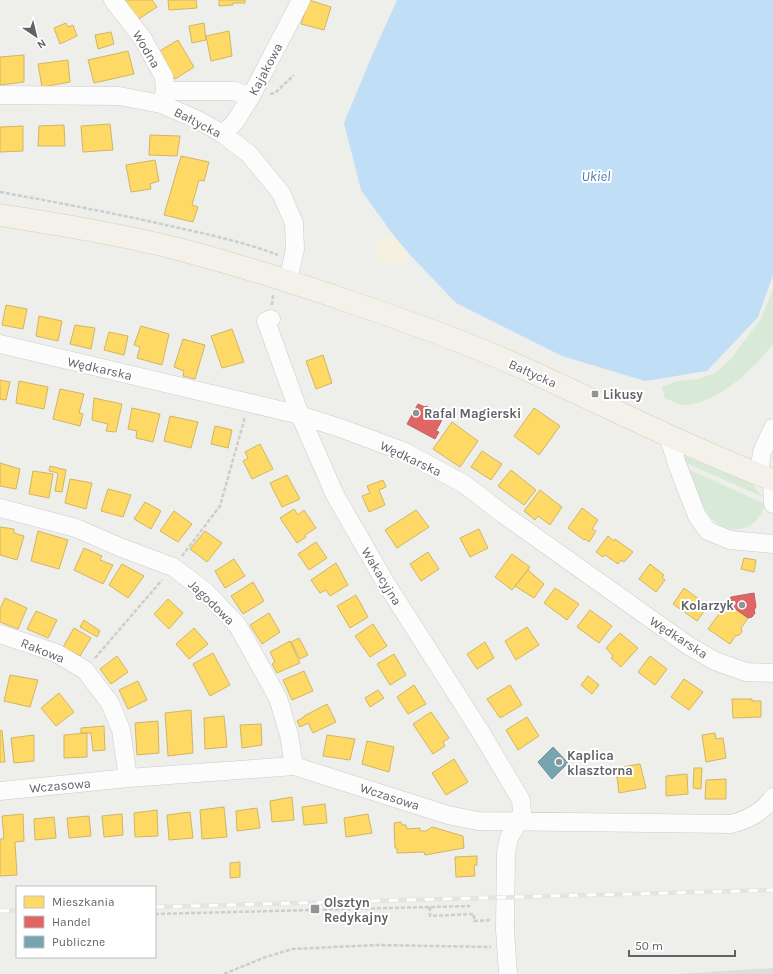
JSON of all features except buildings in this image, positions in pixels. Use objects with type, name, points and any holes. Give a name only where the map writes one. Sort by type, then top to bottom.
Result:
[{"type":"main road","name":"Bałtycka","points":[[0,215],[52,223],[176,248],[288,281],[408,322],[496,356],[668,436],[768,478]]},
{"type":"street","name":"Wodna","points":[[113,0],[143,39],[164,77],[163,98]]},
{"type":"street","name":"Kajakowa","points":[[223,134],[235,122],[251,96],[301,0]]},
{"type":"street","points":[[190,117],[198,84]]},
{"type":"street","points":[[163,98],[198,84],[251,96]]},
{"type":"street","name":"Bałtycka","points":[[0,95],[163,98],[190,117],[223,134],[249,154],[281,193],[294,224],[295,249],[288,281]]},
{"type":"street","name":"Wakacyjna","points":[[271,320],[266,322],[300,415],[335,495],[385,582],[518,793],[521,800],[522,810],[519,821]]},
{"type":"street","name":"Wędkarska","points":[[0,344],[300,415],[405,452],[464,484],[503,514],[689,646],[715,661],[746,672],[773,673]]},
{"type":"street","points":[[773,428],[762,452],[773,504]]},
{"type":"street","points":[[668,436],[697,516],[708,531],[730,540],[773,544]]},
{"type":"street","name":"Jagodowa","points":[[0,508],[76,528],[122,548],[173,567],[205,591],[238,626],[278,698],[289,735],[294,766]]},
{"type":"street","name":"Rakowa","points":[[0,634],[56,652],[85,670],[110,703],[121,730],[128,778]]},
{"type":"street","name":"Wczasowa","points":[[0,790],[128,778],[294,766],[458,818],[478,821],[731,824],[745,821],[752,817],[773,797]]},
{"type":"street","points":[[508,974],[505,920],[506,847],[509,838],[519,821]]},
{"type":"path","points":[[85,670],[173,567],[220,506],[249,403]]},
{"type":"path","points":[[156,914],[470,906]]},
{"type":"path","points":[[430,907],[430,916],[474,914],[474,921],[505,920]]},
{"type":"path","points":[[224,974],[263,958],[292,949],[377,945],[506,947]]},
{"type":"shaded area","points":[[773,968],[773,974],[676,974]]},
{"type":"green space","points":[[773,289],[773,344],[765,354],[733,384],[709,399],[683,405],[665,398],[662,387],[677,381],[699,379],[715,373],[730,360],[760,320]]},
{"type":"green space","points":[[686,457],[752,484],[763,497],[686,463],[684,458]]},
{"type":"green space","points":[[688,469],[765,504],[762,512],[755,522],[748,527],[732,529],[722,526],[713,520],[700,501]]},
{"type":"sand","points":[[394,236],[411,256],[402,265],[379,261],[375,247],[384,238]]},
{"type":"water","name":"Ukiel","points":[[397,0],[773,0],[773,275],[758,317],[707,371],[645,381],[562,356],[456,303],[394,236],[361,190],[344,123]]},
{"type":"railway","points":[[156,907],[773,890]]},
{"type":"railway","points":[[0,911],[16,910]]},
{"type":"place","name":"Likusy","points":[[595,394]]},
{"type":"place","name":"Rafal Magierski","points":[[416,413]]},
{"type":"place","name":"Kolarzyk","points":[[742,605]]},
{"type":"place","name":"Kaplica klasztorna","points":[[559,762]]},
{"type":"place","name":"Olsztyn Redykajny","points":[[315,909]]}]
